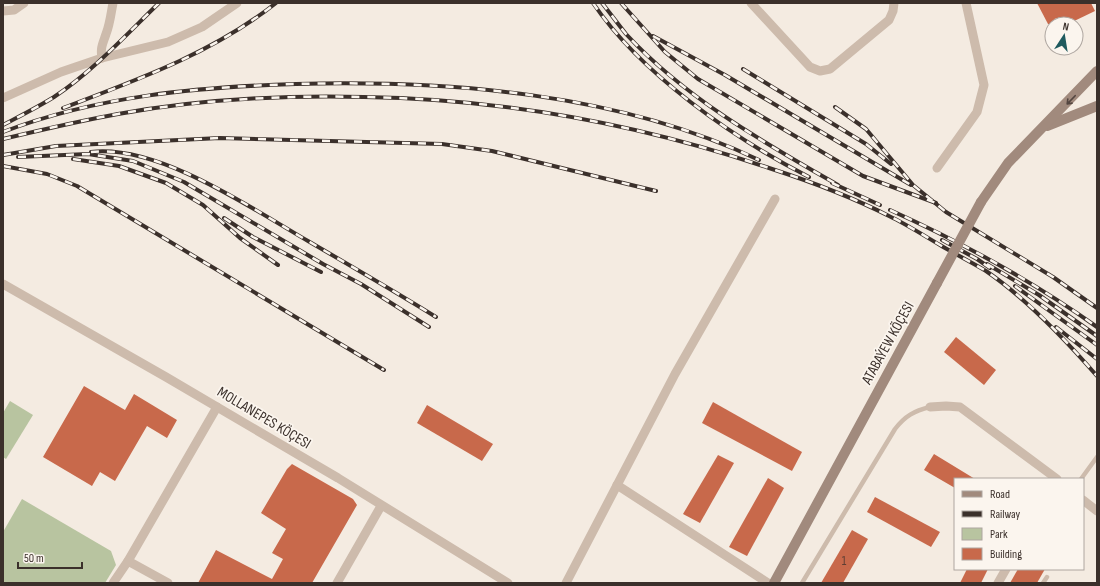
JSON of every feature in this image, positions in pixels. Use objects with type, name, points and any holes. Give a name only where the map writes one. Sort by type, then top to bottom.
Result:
[{"type":"main road","name":"ATABAÝEW KÖÇESI","points":[[774,583],[981,202],[1008,163],[1044,128],[1097,71]]},
{"type":"main road","name":"ATABAÝEW KÖÇESI","points":[[1044,128],[1097,106]]},
{"type":"street","points":[[3,11],[14,10],[24,3]]},
{"type":"street","points":[[102,58],[100,52],[106,35],[113,3]]},
{"type":"street","points":[[3,98],[61,72],[102,58],[168,42],[202,27],[237,3]]},
{"type":"street","points":[[751,3],[810,67],[820,71],[830,69],[889,20],[894,3]]},
{"type":"street","points":[[937,168],[977,112],[984,85],[966,3]]},
{"type":"street","points":[[566,583],[675,374],[775,199]]},
{"type":"street","name":"MOLLANEPES KÖÇESI","points":[[3,284],[338,478],[381,506],[508,583]]},
{"type":"street","points":[[930,408],[946,406],[960,407],[1055,478]]},
{"type":"street","points":[[113,583],[128,561],[217,407]]},
{"type":"street","points":[[617,485],[768,583]]},
{"type":"street","points":[[1084,501],[1097,510]]},
{"type":"street","points":[[337,583],[381,506]]},
{"type":"street","points":[[128,561],[168,583]]},
{"type":"street","points":[[998,583],[1005,570]]},
{"type":"lane","points":[[802,583],[895,429],[904,418],[917,410],[930,408]]},
{"type":"lane","points":[[1082,478],[1097,457]]},
{"type":"lane","points":[[1043,583],[1047,577]]},
{"type":"green space","points":[[10,401],[33,415],[6,459],[3,457],[3,413]]},
{"type":"green space","points":[[22,499],[111,551],[116,565],[105,583],[3,583],[3,532]]},
{"type":"building","points":[[1037,3],[1091,3],[1095,11],[1084,16],[1044,16]]},
{"type":"building","points":[[956,337],[996,370],[984,385],[944,352]]},
{"type":"building","points":[[84,386],[125,410],[134,394],[177,420],[167,438],[147,426],[115,481],[100,472],[92,486],[43,457]]},
{"type":"building","points":[[713,402],[802,452],[792,471],[702,423]]},
{"type":"building","points":[[427,405],[493,444],[482,461],[417,423]]},
{"type":"building","points":[[934,454],[973,478],[954,478],[954,487],[924,470]]},
{"type":"building","points":[[718,455],[734,463],[700,523],[683,514]]},
{"type":"building","points":[[292,464],[353,499],[357,505],[312,583],[198,583],[216,550],[272,579],[283,559],[272,553],[286,529],[261,513],[287,469]]},
{"type":"building","points":[[768,478],[784,488],[747,556],[729,547]]},
{"type":"building","points":[[875,497],[940,532],[931,547],[867,512]]},
{"type":"building","points":[[852,530],[868,539],[843,583],[821,583]]},
{"type":"building","points":[[966,570],[988,570],[981,583],[960,583]]},
{"type":"building","points":[[1017,570],[1044,570],[1037,583],[1010,583]]},
{"type":"railway","points":[[3,125],[48,101],[68,87],[109,52],[159,3]]},
{"type":"railway","points":[[63,108],[174,64],[227,37],[276,3]]},
{"type":"railway","points":[[593,3],[636,55],[690,102],[720,124],[750,143],[809,177]]},
{"type":"railway","points":[[602,3],[626,34],[673,79],[699,99],[754,135],[838,185]]},
{"type":"railway","points":[[621,3],[665,52],[698,79],[863,176],[936,203]]},
{"type":"railway","points":[[653,36],[725,75],[911,185]]},
{"type":"railway","points":[[743,69],[866,144],[891,164]]},
{"type":"railway","points":[[3,132],[75,110],[111,102],[185,91],[259,85],[296,84],[354,83],[414,85],[533,95],[592,105],[649,119],[705,137],[759,160]]},
{"type":"railway","points":[[3,139],[148,109],[209,102],[303,97],[364,97],[467,103],[519,109],[620,127],[720,152],[784,173],[844,195],[895,219],[986,271],[1001,282],[1044,320],[1097,376]]},
{"type":"railway","points":[[835,107],[866,129],[913,185],[946,212],[1053,277],[1097,308]]},
{"type":"railway","points":[[3,155],[56,146],[220,138],[442,144],[492,151],[656,191]]},
{"type":"railway","points":[[91,152],[117,152],[145,158],[174,168],[203,181],[232,196],[436,317]]},
{"type":"railway","points":[[18,157],[88,154],[133,161],[184,182],[323,264],[361,284],[429,327]]},
{"type":"railway","points":[[73,159],[119,166],[166,183],[203,205],[240,238],[278,265]]},
{"type":"railway","points":[[3,166],[47,174],[77,186],[384,370]]},
{"type":"railway","points":[[832,183],[880,205]]},
{"type":"railway","points":[[890,210],[996,263],[1022,278],[1097,327]]},
{"type":"railway","points":[[224,218],[253,237],[321,272]]},
{"type":"railway","points":[[942,240],[977,259],[990,268]]},
{"type":"railway","points":[[987,264],[1039,295],[1097,336]]},
{"type":"railway","points":[[1015,286],[1097,345]]},
{"type":"railway","points":[[1056,327],[1097,359]]}]
